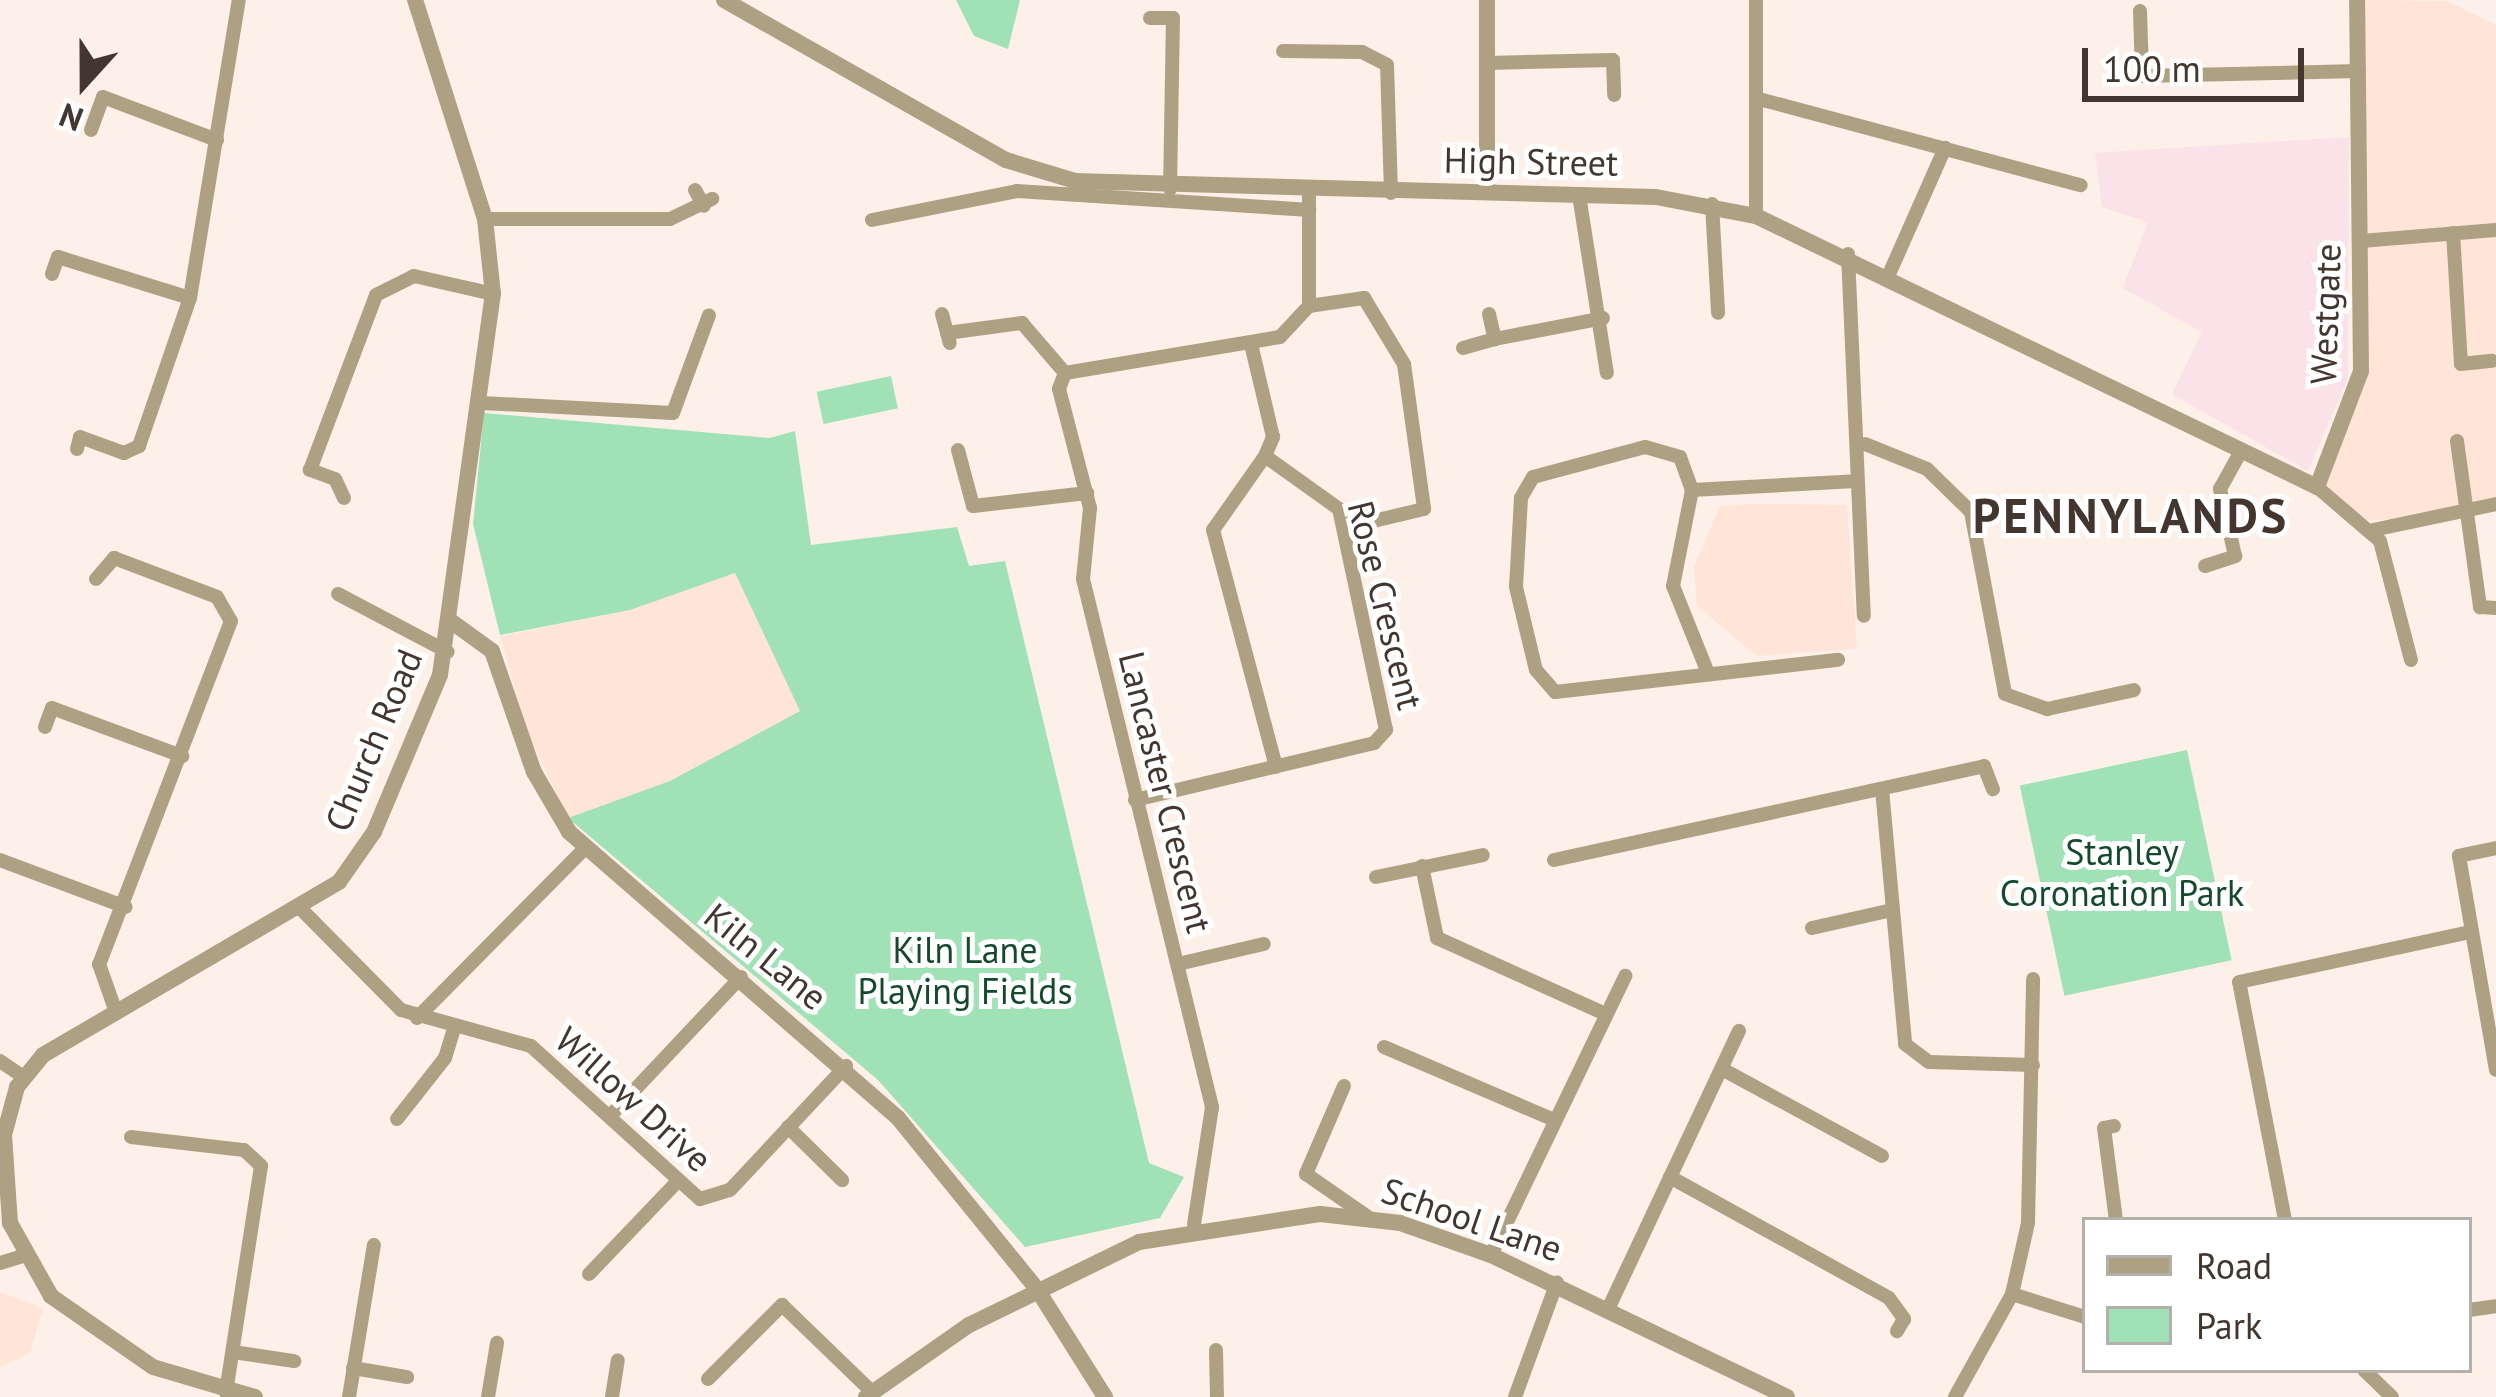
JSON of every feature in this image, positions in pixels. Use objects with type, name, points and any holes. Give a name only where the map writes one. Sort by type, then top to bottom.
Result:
[{"type":"street","points":[[76,449],[80,437],[124,454],[139,446],[190,298],[239,0]]},
{"type":"street","name":"Church Road","points":[[24,1077],[116,1012],[301,909],[363,852],[448,652],[493,294],[485,219],[415,0]]},
{"type":"street","name":"High Street","points":[[724,0],[1006,160],[1075,182],[1309,202],[1487,189],[1712,204],[1756,216],[1890,272],[2239,454],[2317,488]]},
{"type":"street","points":[[1487,0],[1487,189]]},
{"type":"street","points":[[1756,0],[1756,216]]},
{"type":"street","name":"Westgate","points":[[2317,488],[2357,394],[2361,241],[2357,0]]},
{"type":"street","points":[[2140,11],[2142,76],[2359,71]]},
{"type":"street","points":[[1150,18],[1173,18],[1170,189]]},
{"type":"street","points":[[1282,51],[1362,52],[1387,65],[1391,193]]},
{"type":"street","points":[[1488,63],[1613,60],[1614,95]]},
{"type":"street","points":[[91,130],[103,97],[218,140]]},
{"type":"street","points":[[1759,99],[2081,185]]},
{"type":"street","points":[[1890,272],[1945,148]]},
{"type":"street","points":[[485,219],[670,219],[708,203],[695,190]]},
{"type":"street","points":[[872,220],[1017,191],[1309,202],[1309,305],[1294,331],[1251,344],[1065,373],[1022,322],[949,338],[942,314]]},
{"type":"street","points":[[1579,195],[1603,318],[1607,373]]},
{"type":"street","points":[[1712,204],[1718,313]]},
{"type":"street","points":[[2361,241],[2496,230]]},
{"type":"street","points":[[2453,233],[2461,364],[2492,361]]},
{"type":"street","points":[[1849,254],[1852,412],[1865,444],[1856,481],[1864,616]]},
{"type":"street","points":[[52,274],[58,257],[190,298]]},
{"type":"street","points":[[344,498],[335,479],[310,470],[376,295],[414,276],[493,294]]},
{"type":"street","points":[[1309,305],[1364,298],[1395,339],[1424,509]]},
{"type":"street","points":[[1489,314],[1495,339]]},
{"type":"street","points":[[482,403],[673,413],[710,315]]},
{"type":"street","points":[[1463,348],[1603,318]]},
{"type":"street","points":[[1251,344],[1273,436],[1265,456],[1213,530],[1276,767]]},
{"type":"street","name":"Lancaster Crescent","points":[[1065,373],[1059,389],[1087,493],[1081,572],[1215,1125],[1194,1225]]},
{"type":"street","points":[[2458,441],[2460,512],[2488,607],[2477,624]]},
{"type":"street","points":[[1865,444],[1927,470],[1971,512],[2005,694],[2047,709],[2134,691]]},
{"type":"street","points":[[1706,668],[1673,586],[1692,490],[1680,457],[1663,448],[1546,469],[1521,498],[1516,587],[1535,670],[1555,692],[1706,668],[1838,660]]},
{"type":"street","points":[[958,450],[973,506],[1087,493]]},
{"type":"street","points":[[2205,566],[2235,556],[2220,489],[2239,454]]},
{"type":"street","name":"Rose Crescent","points":[[1135,800],[1374,743],[1386,730],[1334,497],[1265,456]]},
{"type":"street","points":[[1692,490],[1856,481]]},
{"type":"street","points":[[2317,488],[2373,530],[2411,660]]},
{"type":"street","points":[[2373,530],[2496,504]]},
{"type":"street","points":[[1344,528],[1443,505]]},
{"type":"street","points":[[96,579],[114,558],[227,608],[230,630],[98,970],[116,1012]]},
{"type":"street","points":[[338,594],[448,652]]},
{"type":"street","name":"Kiln Lane","points":[[452,622],[492,650],[544,794],[585,848],[846,1066],[1037,1289],[1106,1397]]},
{"type":"street","points":[[45,727],[52,708],[182,756]]},
{"type":"street","points":[[1554,860],[1984,766],[1994,789]]},
{"type":"street","points":[[1882,789],[1910,1050],[1937,1063],[2033,1065]]},
{"type":"street","points":[[301,909],[417,1018],[585,848]]},
{"type":"street","points":[[2496,848],[2458,856],[2496,1070]]},
{"type":"street","points":[[1376,877],[1484,855]]},
{"type":"street","points":[[0,860],[126,907]]},
{"type":"street","points":[[1422,866],[1437,938],[1605,1014]]},
{"type":"street","points":[[1812,928],[1892,910]]},
{"type":"street","points":[[2284,1217],[2239,982],[2471,932]]},
{"type":"street","points":[[1178,964],[1264,944]]},
{"type":"street","points":[[1491,1255],[1624,976]]},
{"type":"street","points":[[610,1117],[741,977]]},
{"type":"street","points":[[1955,1397],[2012,1294],[2028,1223],[2033,979]]},
{"type":"street","name":"Willow Drive","points":[[417,1018],[531,1046],[700,1199],[724,1196],[846,1066]]},
{"type":"street","points":[[397,1119],[445,1058],[454,1026]]},
{"type":"street","points":[[1610,1306],[1739,1031]]},
{"type":"street","points":[[1384,1046],[1554,1120]]},
{"type":"street","points":[[0,1061],[24,1077],[3,1153],[23,1256],[62,1306],[186,1390],[255,1397]]},
{"type":"street","points":[[1722,1069],[1882,1156]]},
{"type":"street","points":[[1344,1086],[1306,1174],[1369,1216]]},
{"type":"street","points":[[2114,1126],[2104,1128],[2116,1217]]},
{"type":"street","points":[[788,1127],[842,1180]]},
{"type":"street","points":[[131,1137],[259,1161],[226,1393]]},
{"type":"street","points":[[1670,1177],[1889,1298],[1904,1319],[1897,1331]]},
{"type":"street","points":[[589,1274],[678,1181]]},
{"type":"street","name":"School Lane","points":[[869,1395],[1037,1289],[1194,1225],[1369,1216],[1491,1255],[1557,1282],[1786,1397]]},
{"type":"street","points":[[349,1397],[374,1245]]},
{"type":"street","points":[[0,1263],[23,1256]]},
{"type":"street","points":[[1515,1397],[1557,1282]]},
{"type":"street","points":[[2012,1294],[2082,1316]]},
{"type":"street","points":[[708,1379],[782,1305],[869,1395]]},
{"type":"street","points":[[497,1343],[489,1396],[507,1397]]},
{"type":"street","points":[[1216,1350],[1217,1397]]},
{"type":"street","points":[[233,1352],[294,1361]]},
{"type":"street","points":[[612,1397],[617,1360]]},
{"type":"street","points":[[353,1368],[406,1378]]},
{"type":"street","points":[[2368,1373],[2392,1397]]},
{"type":"shaded area","points":[[2357,0],[2447,1],[2496,25],[2496,504],[2439,518],[2364,520],[2317,487],[2357,394]]},
{"type":"shaded area","points":[[2349,137],[2348,378],[2308,471],[2172,394],[2202,332],[2123,288],[2148,222],[2102,207],[2095,153]]},
{"type":"shaded area","points":[[1847,505],[1857,649],[1757,656],[1697,606],[1694,567],[1720,506]]},
{"type":"shaded area","points":[[735,573],[793,690],[855,881],[708,934],[568,818],[526,729],[500,636],[630,610]]},
{"type":"shaded area","points":[[0,1292],[43,1308],[30,1353],[0,1367]]},
{"type":"green space","points":[[956,0],[1020,0],[1008,49],[974,36]]},
{"type":"green space","points":[[891,376],[898,408],[824,424],[817,392]]},
{"type":"green space","name":"Kiln Lane Playing Fields","points":[[484,413],[770,438],[795,431],[811,545],[957,527],[969,566],[1005,561],[1149,1163],[1184,1177],[1160,1218],[1025,1247],[878,1080],[568,818],[670,781],[800,711],[735,573],[630,610],[500,635],[473,524]]},
{"type":"green space","name":"Stanley Coronation Park","points":[[2187,750],[2232,960],[2064,996],[2020,786]]},
{"type":"district","name":"PENNYLANDS","points":[[2131,516]]}]
